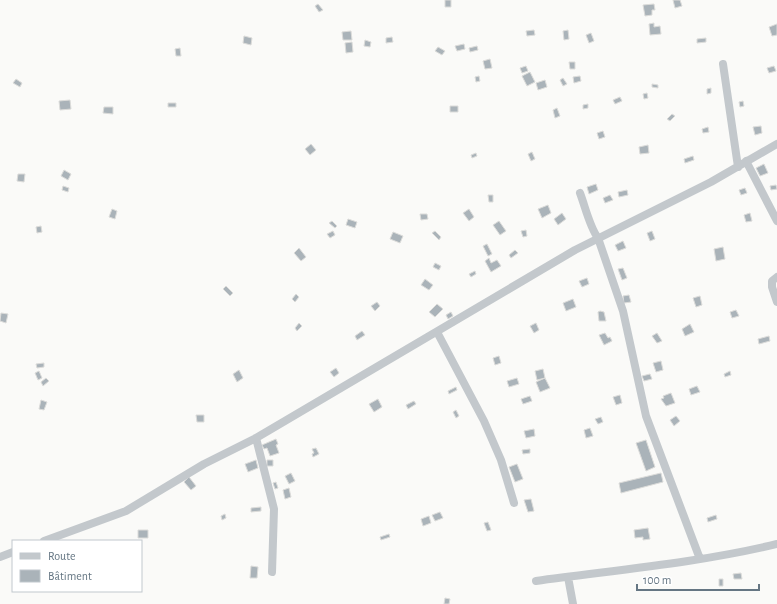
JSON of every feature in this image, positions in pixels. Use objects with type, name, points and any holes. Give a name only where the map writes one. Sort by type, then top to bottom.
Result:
[{"type":"street","points":[[723,64],[738,167]]},
{"type":"street","points":[[47,540],[126,511],[204,464],[256,438],[374,370],[421,340],[598,238],[738,167],[777,144]]},
{"type":"street","points":[[746,161],[777,221]]},
{"type":"street","points":[[580,193],[589,216],[592,231],[598,238],[623,311],[646,416],[700,559]]},
{"type":"street","points":[[777,277],[772,281],[772,287],[777,302]]},
{"type":"street","points":[[437,332],[484,421],[501,460],[514,503]]},
{"type":"street","points":[[256,438],[274,509],[272,572]]},
{"type":"street","points":[[536,581],[700,559],[744,552],[777,544]]},
{"type":"street","points":[[0,557],[12,552]]},
{"type":"street","points":[[568,577],[572,604]]},
{"type":"building","points":[[445,0],[451,0],[451,7],[445,7]]},
{"type":"building","points":[[673,0],[680,0],[682,6],[675,8]]},
{"type":"building","points":[[318,4],[323,10],[319,12],[315,6]]},
{"type":"building","points":[[654,4],[655,10],[652,10],[652,15],[645,16],[643,5]]},
{"type":"building","points":[[654,23],[654,27],[660,26],[661,34],[650,35],[649,24]]},
{"type":"building","points":[[777,24],[777,35],[772,36],[769,27]]},
{"type":"building","points":[[534,30],[535,35],[527,36],[526,31]]},
{"type":"building","points":[[568,30],[569,39],[564,40],[563,31]]},
{"type":"building","points":[[351,31],[352,40],[343,40],[342,32]]},
{"type":"building","points":[[591,33],[594,41],[589,43],[586,35]]},
{"type":"building","points":[[244,36],[252,38],[251,45],[243,43]]},
{"type":"building","points":[[392,37],[393,42],[386,43],[386,38]]},
{"type":"building","points":[[706,38],[706,42],[697,43],[697,39]]},
{"type":"building","points":[[365,40],[371,42],[370,47],[364,46]]},
{"type":"building","points":[[352,42],[353,52],[346,53],[345,43]]},
{"type":"building","points":[[464,44],[465,49],[457,51],[455,46]]},
{"type":"building","points":[[477,46],[478,50],[470,52],[469,48]]},
{"type":"building","points":[[438,47],[445,51],[442,55],[435,51]]},
{"type":"building","points":[[180,48],[181,56],[176,56],[175,49]]},
{"type":"building","points":[[490,59],[492,68],[485,69],[483,61]]},
{"type":"building","points":[[569,62],[575,62],[575,69],[570,69]]},
{"type":"building","points":[[526,66],[528,71],[522,73],[520,68]]},
{"type":"building","points":[[774,66],[776,71],[769,73],[767,68]]},
{"type":"building","points":[[530,72],[535,82],[527,86],[522,76]]},
{"type":"building","points":[[479,76],[480,81],[476,82],[475,77]]},
{"type":"building","points":[[580,76],[581,81],[574,83],[573,77]]},
{"type":"building","points":[[563,78],[567,84],[563,86],[560,80]]},
{"type":"building","points":[[16,79],[22,83],[20,87],[13,83]]},
{"type":"building","points":[[545,80],[547,87],[538,90],[536,83]]},
{"type":"building","points":[[652,84],[658,85],[658,88],[652,87]]},
{"type":"building","points":[[711,88],[711,93],[707,94],[707,89]]},
{"type":"building","points":[[647,93],[648,98],[644,99],[643,94]]},
{"type":"building","points":[[620,97],[622,101],[615,104],[613,100]]},
{"type":"building","points":[[70,100],[71,109],[60,110],[59,101]]},
{"type":"building","points":[[743,101],[744,106],[740,107],[739,102]]},
{"type":"building","points":[[168,103],[176,103],[176,107],[168,107]]},
{"type":"building","points":[[588,104],[588,108],[583,109],[583,105]]},
{"type":"building","points":[[450,106],[458,106],[458,112],[450,112]]},
{"type":"building","points":[[104,107],[113,107],[113,114],[103,113]]},
{"type":"building","points":[[557,108],[560,116],[555,118],[553,110]]},
{"type":"building","points":[[672,114],[675,116],[670,121],[667,119]]},
{"type":"building","points":[[761,126],[762,133],[755,135],[753,127]]},
{"type":"building","points":[[708,127],[709,132],[703,133],[702,129]]},
{"type":"building","points":[[603,131],[605,137],[599,139],[597,133]]},
{"type":"building","points":[[311,144],[316,150],[310,155],[305,149]]},
{"type":"building","points":[[648,145],[649,153],[640,154],[639,147]]},
{"type":"building","points":[[532,152],[535,159],[531,161],[528,154]]},
{"type":"building","points":[[476,153],[477,156],[472,158],[471,155]]},
{"type":"building","points":[[693,156],[694,160],[685,163],[684,159]]},
{"type":"building","points":[[764,164],[768,173],[760,176],[756,168]]},
{"type":"building","points":[[64,170],[71,174],[68,180],[61,176]]},
{"type":"building","points":[[18,174],[25,174],[24,182],[17,181]]},
{"type":"building","points":[[596,184],[598,190],[589,194],[587,187]]},
{"type":"building","points":[[776,185],[777,189],[771,190],[770,186]]},
{"type":"building","points":[[63,186],[69,188],[68,192],[62,190]]},
{"type":"building","points":[[745,188],[747,193],[741,195],[739,190]]},
{"type":"building","points":[[627,190],[628,195],[619,197],[618,192]]},
{"type":"building","points":[[488,195],[493,195],[493,202],[489,202]]},
{"type":"building","points":[[610,195],[613,200],[605,203],[603,198]]},
{"type":"building","points":[[548,205],[551,213],[542,218],[538,209]]},
{"type":"building","points":[[112,209],[117,211],[115,219],[109,217]]},
{"type":"building","points":[[469,209],[474,217],[469,221],[463,213]]},
{"type":"building","points":[[562,213],[566,219],[558,225],[554,219]]},
{"type":"building","points":[[750,213],[752,221],[746,222],[744,215]]},
{"type":"building","points":[[420,214],[427,214],[428,219],[421,220]]},
{"type":"building","points":[[348,219],[357,222],[355,228],[346,225]]},
{"type":"building","points":[[332,221],[337,226],[335,228],[329,223]]},
{"type":"building","points":[[499,221],[506,231],[500,235],[493,225]]},
{"type":"building","points":[[41,226],[42,232],[37,233],[36,227]]},
{"type":"building","points":[[526,230],[527,236],[523,237],[521,231]]},
{"type":"building","points":[[333,231],[335,235],[330,238],[327,234]]},
{"type":"building","points":[[435,231],[441,237],[439,240],[432,233]]},
{"type":"building","points":[[652,231],[655,239],[650,241],[647,233]]},
{"type":"building","points":[[393,232],[403,236],[400,243],[390,239]]},
{"type":"building","points":[[623,241],[626,248],[618,251],[615,245]]},
{"type":"building","points":[[487,244],[492,254],[488,256],[483,246]]},
{"type":"building","points":[[723,247],[725,259],[716,261],[714,249]]},
{"type":"building","points":[[299,248],[306,257],[301,261],[294,253]]},
{"type":"building","points":[[515,250],[518,253],[511,258],[509,255]]},
{"type":"building","points":[[489,258],[491,263],[497,260],[501,266],[491,272],[485,261]]},
{"type":"building","points":[[435,263],[441,266],[439,270],[433,267]]},
{"type":"building","points":[[623,268],[627,278],[622,280],[618,269]]},
{"type":"building","points":[[475,271],[476,274],[471,277],[469,274]]},
{"type":"building","points":[[587,278],[589,284],[582,287],[579,281]]},
{"type":"building","points":[[425,279],[433,285],[429,290],[421,285]]},
{"type":"building","points":[[226,286],[233,293],[230,296],[223,289]]},
{"type":"building","points":[[296,294],[299,297],[295,302],[292,299]]},
{"type":"building","points":[[629,295],[631,302],[624,303],[623,296]]},
{"type":"building","points":[[700,296],[702,305],[696,307],[693,298]]},
{"type":"building","points":[[573,299],[576,307],[566,311],[563,303]]},
{"type":"building","points":[[377,302],[380,306],[375,311],[371,306]]},
{"type":"building","points":[[437,304],[443,309],[435,317],[429,312]]},
{"type":"building","points":[[736,310],[739,316],[732,318],[730,312]]},
{"type":"building","points":[[451,312],[453,316],[448,319],[446,315]]},
{"type":"building","points":[[598,312],[604,312],[606,321],[599,321]]},
{"type":"building","points":[[1,313],[8,314],[6,323],[0,321]]},
{"type":"building","points":[[299,323],[302,326],[297,331],[295,328]]},
{"type":"building","points":[[536,323],[539,330],[534,333],[530,326]]},
{"type":"building","points":[[690,324],[694,332],[685,336],[682,329]]},
{"type":"building","points":[[362,331],[365,335],[357,340],[355,336]]},
{"type":"building","points":[[605,333],[612,341],[604,345],[599,335]]},
{"type":"building","points":[[657,333],[662,341],[657,343],[652,336]]},
{"type":"building","points":[[769,336],[770,341],[759,344],[758,339]]},
{"type":"building","points":[[499,356],[501,363],[495,365],[493,358]]},
{"type":"building","points":[[661,361],[663,370],[656,372],[653,363]]},
{"type":"building","points":[[44,363],[44,367],[37,368],[36,364]]},
{"type":"building","points":[[336,368],[339,373],[334,377],[330,372]]},
{"type":"building","points":[[543,369],[545,378],[537,380],[535,371]]},
{"type":"building","points":[[239,370],[243,378],[237,382],[233,374]]},
{"type":"building","points":[[39,371],[42,378],[38,380],[35,373]]},
{"type":"building","points":[[730,371],[731,375],[725,377],[724,374]]},
{"type":"building","points":[[650,374],[652,379],[644,381],[642,376]]},
{"type":"building","points":[[46,378],[49,381],[43,386],[41,382]]},
{"type":"building","points":[[517,378],[519,384],[509,387],[507,381]]},
{"type":"building","points":[[545,378],[550,388],[540,392],[536,382]]},
{"type":"building","points":[[697,386],[700,392],[691,395],[689,389]]},
{"type":"building","points":[[456,387],[457,390],[449,394],[448,391]]},
{"type":"building","points":[[671,393],[675,403],[666,406],[661,399],[664,398],[663,396]]},
{"type":"building","points":[[620,395],[622,403],[616,405],[613,397]]},
{"type":"building","points":[[530,396],[532,401],[523,404],[521,399]]},
{"type":"building","points":[[378,399],[382,407],[374,412],[369,404]]},
{"type":"building","points":[[41,400],[47,402],[44,410],[39,409]]},
{"type":"building","points":[[414,401],[416,404],[408,409],[406,405]]},
{"type":"building","points":[[456,410],[459,416],[456,418],[453,412]]},
{"type":"building","points":[[196,415],[204,415],[204,422],[197,422]]},
{"type":"building","points":[[676,416],[680,421],[674,426],[670,420]]},
{"type":"building","points":[[601,417],[603,422],[598,424],[595,419]]},
{"type":"building","points":[[590,428],[593,436],[586,438],[584,430]]},
{"type":"building","points":[[534,429],[535,436],[526,438],[524,431]]},
{"type":"building","points":[[276,439],[278,444],[276,445],[279,453],[270,456],[267,448],[264,449],[262,445]]},
{"type":"building","points":[[646,440],[655,467],[646,471],[636,443]]},
{"type":"building","points":[[316,448],[319,454],[313,457],[312,454],[314,453],[312,449]]},
{"type":"building","points":[[530,449],[530,453],[523,454],[522,450]]},
{"type":"building","points":[[256,460],[258,468],[248,472],[245,464]]},
{"type":"building","points":[[267,460],[273,460],[273,466],[267,466]]},
{"type":"building","points":[[517,464],[523,479],[515,482],[509,467]]},
{"type":"building","points":[[291,473],[295,481],[289,484],[285,476]]},
{"type":"building","points":[[661,473],[663,482],[621,493],[619,483]]},
{"type":"building","points":[[189,477],[196,486],[191,490],[184,482]]},
{"type":"building","points":[[276,482],[278,488],[275,489],[273,483]]},
{"type":"building","points":[[289,488],[291,497],[285,499],[283,490]]},
{"type":"building","points":[[531,499],[534,511],[528,512],[524,500]]},
{"type":"building","points":[[261,507],[261,511],[251,512],[251,508]]},
{"type":"building","points":[[440,512],[443,518],[435,521],[432,515]]},
{"type":"building","points":[[225,514],[226,518],[222,520],[221,516]]},
{"type":"building","points":[[716,515],[717,519],[708,522],[707,518]]},
{"type":"building","points":[[429,516],[431,523],[423,526],[421,519]]},
{"type":"building","points":[[488,522],[491,530],[487,531],[484,523]]},
{"type":"building","points":[[648,528],[650,539],[643,540],[643,537],[635,538],[634,530]]},
{"type":"building","points":[[138,530],[148,530],[148,538],[138,538]]},
{"type":"building","points":[[389,534],[390,537],[381,540],[380,537]]},
{"type":"building","points":[[251,566],[258,567],[257,578],[250,578]]},
{"type":"building","points":[[741,573],[742,579],[734,579],[733,574]]},
{"type":"building","points":[[719,579],[723,579],[723,586],[719,586]]},
{"type":"building","points":[[445,598],[450,599],[449,604],[444,604]]}]
